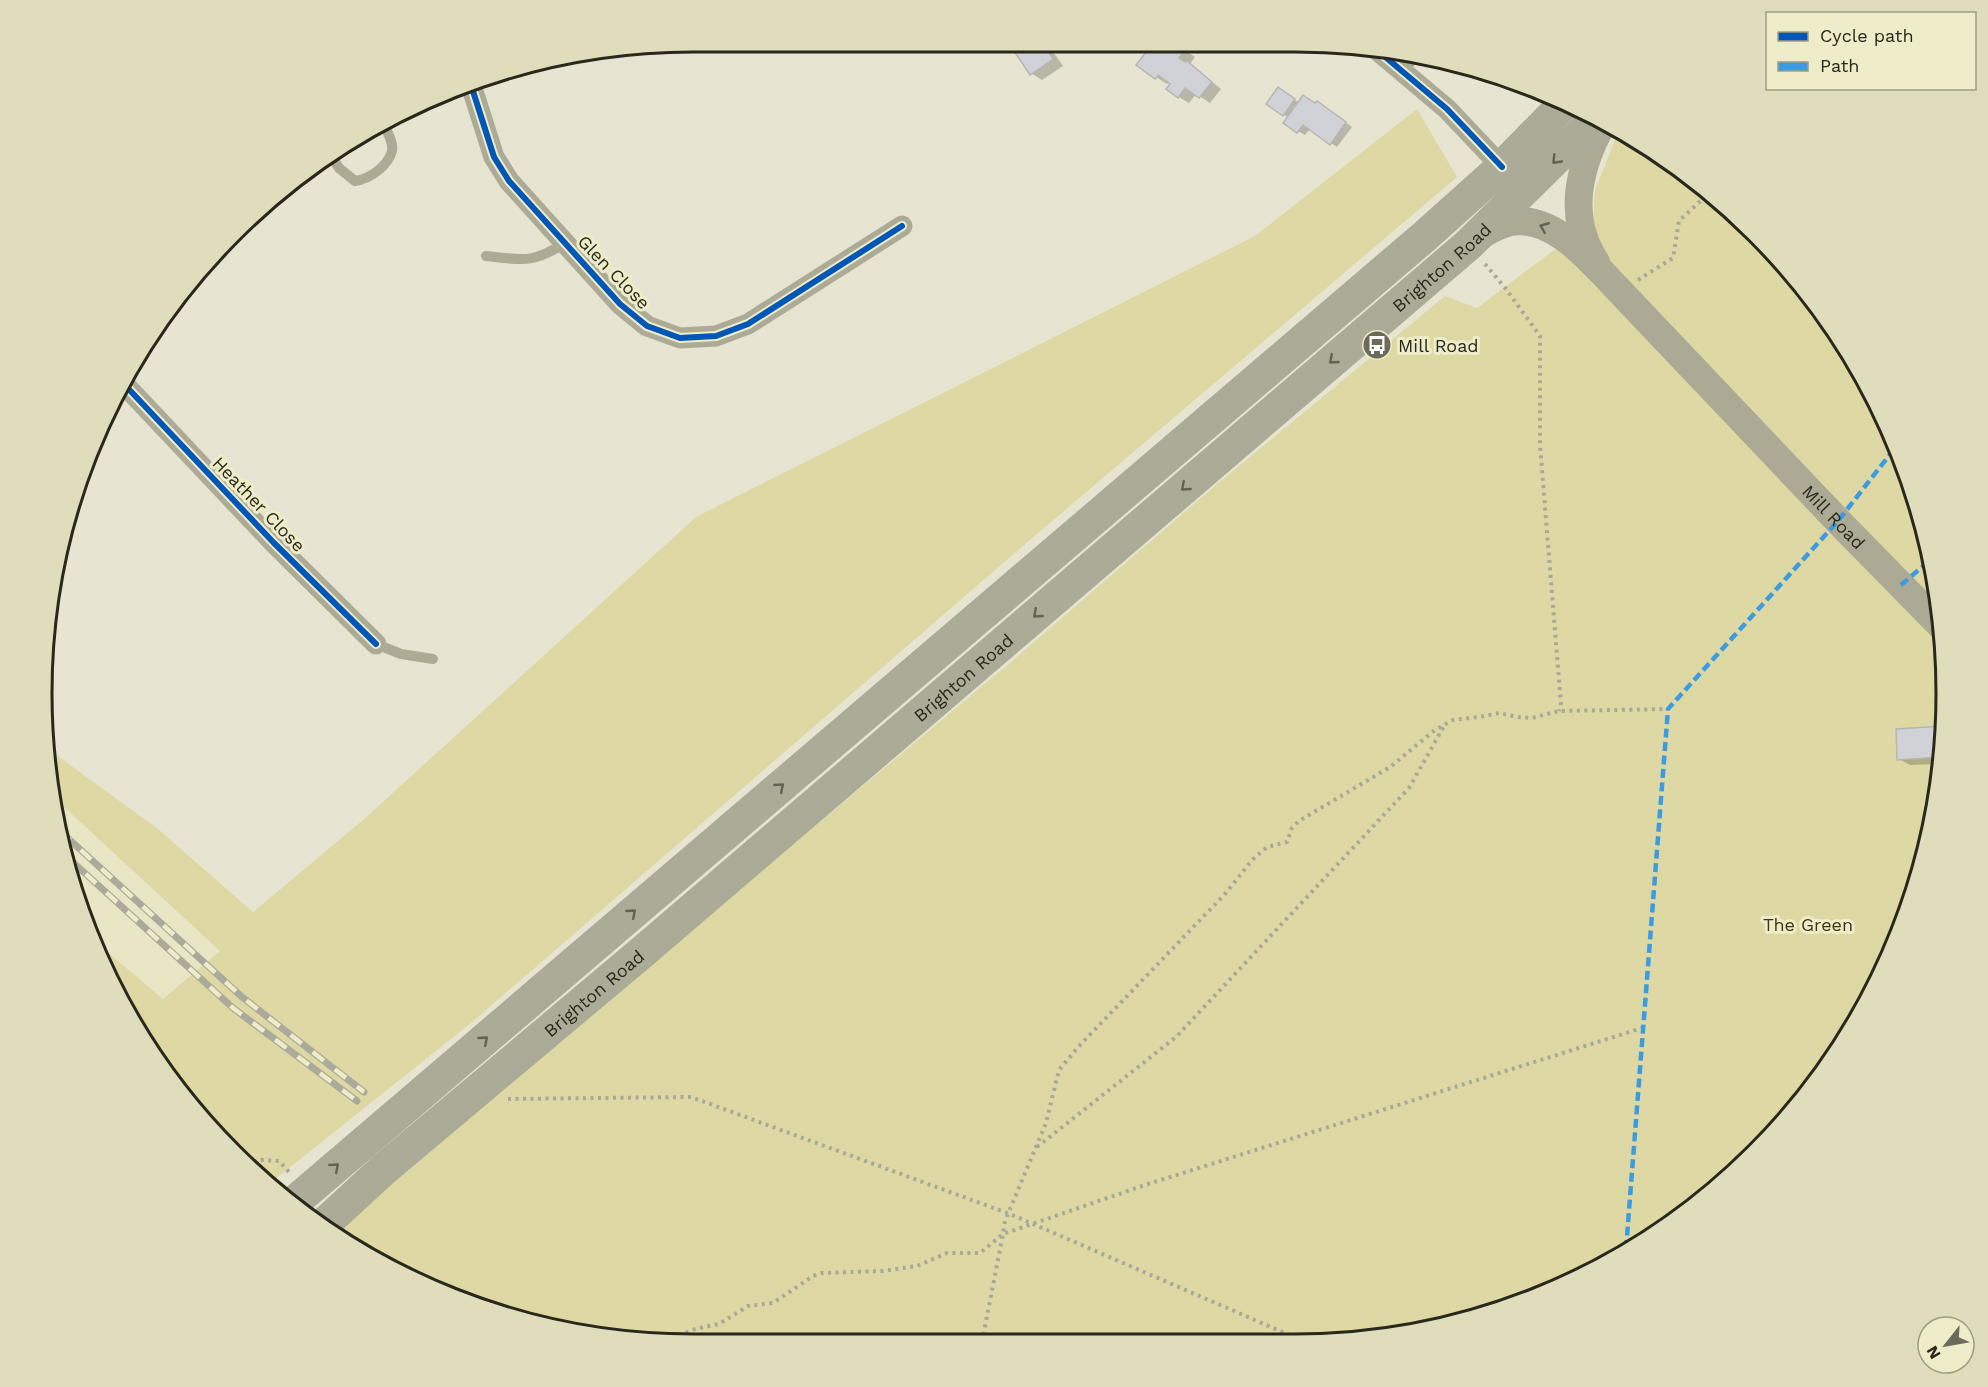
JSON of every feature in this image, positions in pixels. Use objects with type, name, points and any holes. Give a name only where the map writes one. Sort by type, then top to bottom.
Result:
[{"type":"highway","name":"Brighton Road","points":[[299,1198],[1398,259],[1502,167],[1558,110]]},
{"type":"highway","name":"Brighton Road","points":[[328,1220],[1471,242],[1590,125]]},
{"type":"main road","name":"Mill Road","points":[[1600,130],[1587,157],[1580,180],[1577,205],[1581,231],[1591,254],[1613,283]]},
{"type":"main road","name":"Mill Road","points":[[1471,242],[1492,228],[1511,222],[1528,221],[1561,235],[1613,283],[1931,615]]},
{"type":"street","points":[[1389,60],[1447,109],[1502,167]]},
{"type":"street","name":"Glen Close","points":[[473,92],[494,157],[509,181],[620,304],[647,326],[680,338],[716,336],[748,324],[902,226]]},
{"type":"street","name":"Heather Close","points":[[129,390],[274,543],[376,644]]},
{"type":"lane","points":[[1401,70],[1409,63]]},
{"type":"lane","points":[[335,162],[356,181],[368,179],[381,168],[392,151],[392,142],[387,131]]},
{"type":"lane","points":[[486,256],[529,260],[549,253],[565,243]]},
{"type":"lane","points":[[376,644],[401,654],[433,659]]},
{"type":"path","points":[[1613,283],[1673,258],[1679,221],[1702,199]]},
{"type":"path","points":[[1471,242],[1540,336],[1540,445],[1561,705],[1558,711]]},
{"type":"path","points":[[984,1334],[1005,1221],[1010,1214],[1019,1186],[1046,1124],[1059,1070],[1080,1045],[1226,893],[1252,860],[1267,847],[1287,842],[1292,828],[1299,821],[1390,767],[1453,720],[1499,712],[1532,718],[1558,711],[1668,709]]},
{"type":"path","points":[[1037,1147],[1176,1037],[1409,788],[1445,724]]},
{"type":"path","points":[[683,1334],[719,1324],[748,1306],[773,1303],[813,1276],[822,1273],[883,1271],[917,1266],[946,1253],[980,1253],[1003,1234],[1170,1177],[1642,1028]]},
{"type":"path","points":[[468,1099],[691,1097],[1010,1214],[1287,1334]]},
{"type":"path","points":[[256,1161],[279,1161],[299,1198]]},
{"type":"shaded area","points":[[63,806],[220,951],[380,1084],[163,999],[107,952],[74,859]]},
{"type":"green space","points":[[1417,109],[1457,177],[1024,545],[471,1023],[276,1179],[240,1147],[185,1084],[138,1014],[107,952],[163,999],[220,951],[63,806],[56,755],[158,829],[253,912],[363,820],[696,517],[1255,236]]},
{"type":"green space","name":"The Green","points":[[1615,138],[1685,185],[1717,212],[1748,240],[1803,303],[1850,373],[1887,448],[1914,528],[1930,610],[1934,652],[1936,694],[1930,777],[1914,859],[1887,939],[1850,1014],[1803,1084],[1748,1147],[1685,1202],[1615,1249],[1540,1286],[1501,1300],[1460,1313],[1378,1329],[1294,1334],[694,1334],[610,1329],[528,1313],[448,1286],[373,1249],[338,1226],[1012,661],[1217,484],[1445,296],[1477,308],[1558,247],[1591,254],[1595,191]]},
{"type":"building","points":[[1015,52],[1048,52],[1053,59],[1030,75]]},
{"type":"building","points":[[1146,52],[1184,52],[1179,58],[1185,62],[1186,60],[1212,82],[1199,98],[1185,88],[1178,98],[1166,89],[1170,84],[1158,75],[1155,79],[1136,65]]},
{"type":"building","points":[[1278,87],[1295,99],[1283,116],[1266,104]]},
{"type":"building","points":[[1303,95],[1315,103],[1317,101],[1346,122],[1330,145],[1303,125],[1297,133],[1283,123]]},
{"type":"building","points":[[1934,727],[1932,758],[1897,760],[1896,729]]},
{"type":"railway","points":[[70,840],[242,997],[364,1092]]},
{"type":"railway","points":[[76,865],[233,1008],[357,1101]]},
{"type":"marked path","points":[[1627,1242],[1668,709],[1838,521],[1890,455]]},
{"type":"marked path","points":[[1901,585],[1923,566]]},
{"type":"cycle path","points":[[1389,60],[1447,109],[1502,167]]},
{"type":"cycle path","points":[[473,92],[494,157],[509,181],[620,304],[647,326],[680,338],[716,336],[748,324],[902,226]]},
{"type":"cycle path","points":[[129,390],[274,543],[376,644]]},
{"type":"place","name":"Mill Road","points":[[1377,345]]}]
